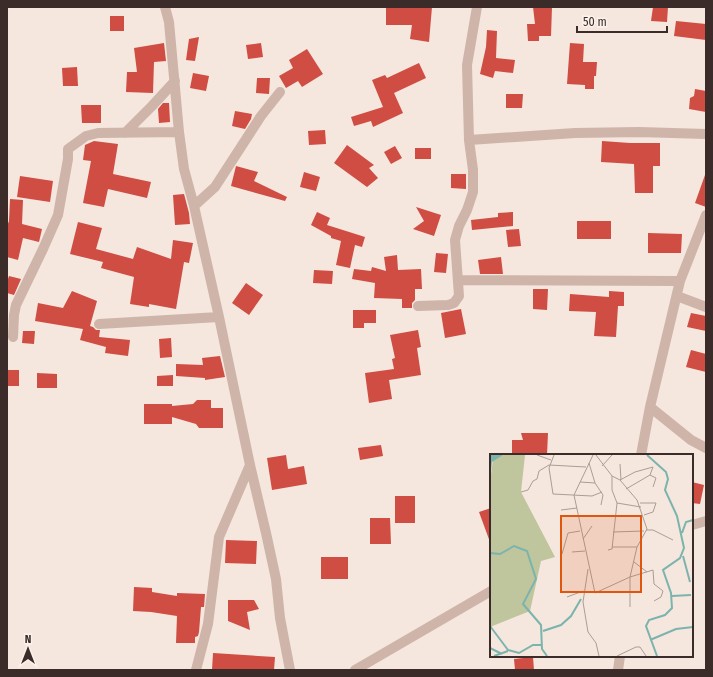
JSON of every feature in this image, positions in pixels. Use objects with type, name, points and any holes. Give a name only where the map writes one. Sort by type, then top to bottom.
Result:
[{"type":"street","points":[[164,7],[169,22],[179,132],[184,169],[194,206],[219,317],[276,579],[280,618],[290,670]]},
{"type":"street","points":[[418,306],[448,305],[454,303],[459,296],[455,240],[473,192],[473,170],[469,140],[467,65],[477,7]]},
{"type":"street","points":[[125,133],[175,81]]},
{"type":"street","points":[[194,206],[215,187],[261,116],[280,92]]},
{"type":"street","points":[[12,337],[16,305],[58,215],[68,160],[68,149],[86,136],[98,133],[179,132]]},
{"type":"street","points":[[469,140],[575,133],[639,132],[706,134]]},
{"type":"street","points":[[641,454],[650,407],[680,281],[706,215]]},
{"type":"street","points":[[458,280],[680,281]]},
{"type":"street","points":[[677,296],[706,307]]},
{"type":"street","points":[[99,324],[219,317]]},
{"type":"street","points":[[650,407],[691,440],[706,448]]},
{"type":"street","points":[[196,670],[208,624],[220,538],[250,465]]},
{"type":"street","points":[[693,525],[706,521]]},
{"type":"street","points":[[355,670],[490,591]]},
{"type":"street","points":[[618,670],[620,657]]},
{"type":"building","points":[[386,7],[432,7],[429,42],[410,39],[412,25],[386,25]]},
{"type":"building","points":[[533,7],[552,7],[551,36],[539,36],[539,41],[528,41],[527,24],[535,24]]},
{"type":"building","points":[[653,7],[668,7],[667,22],[651,21]]},
{"type":"building","points":[[110,16],[124,16],[124,31],[110,31]]},
{"type":"building","points":[[676,21],[706,24],[706,40],[674,36]]},
{"type":"building","points":[[487,30],[497,31],[496,58],[515,60],[513,73],[495,71],[493,78],[480,74],[486,47]]},
{"type":"building","points":[[199,37],[195,61],[186,60],[189,39]]},
{"type":"building","points":[[164,43],[166,61],[154,62],[153,93],[126,92],[127,72],[137,72],[134,48]]},
{"type":"building","points":[[261,43],[263,57],[248,59],[246,45]]},
{"type":"building","points":[[570,43],[584,44],[583,62],[597,62],[596,76],[594,76],[594,89],[585,89],[585,85],[567,84]]},
{"type":"building","points":[[307,49],[323,74],[302,87],[298,81],[286,88],[279,76],[293,68],[289,60]]},
{"type":"building","points":[[419,63],[426,78],[394,93],[403,113],[373,127],[371,121],[354,126],[351,117],[383,107],[372,80],[385,75],[387,78]]},
{"type":"building","points":[[77,67],[78,86],[63,86],[62,68]]},
{"type":"building","points":[[193,73],[209,76],[206,91],[190,88]]},
{"type":"building","points":[[257,78],[270,78],[269,94],[256,93]]},
{"type":"building","points":[[695,89],[706,91],[706,112],[689,109],[690,98],[694,96]]},
{"type":"building","points":[[506,94],[523,94],[522,108],[506,108]]},
{"type":"building","points":[[163,103],[169,103],[170,122],[159,123],[158,109]]},
{"type":"building","points":[[81,105],[101,105],[101,123],[82,123]]},
{"type":"building","points":[[235,111],[252,114],[251,119],[245,129],[232,126]]},
{"type":"building","points":[[325,130],[326,144],[309,145],[308,131]]},
{"type":"building","points":[[94,141],[118,144],[113,174],[151,182],[147,198],[108,189],[104,207],[83,203],[91,161],[83,160],[85,145]]},
{"type":"building","points":[[602,141],[660,143],[660,166],[653,166],[653,193],[635,193],[634,164],[601,162]]},
{"type":"building","points":[[347,145],[374,165],[369,168],[378,178],[367,187],[334,163]]},
{"type":"building","points":[[395,146],[402,158],[391,164],[384,152]]},
{"type":"building","points":[[415,148],[431,148],[431,159],[415,159]]},
{"type":"building","points":[[236,166],[258,172],[254,181],[287,197],[285,201],[231,186]]},
{"type":"building","points":[[304,172],[320,177],[316,191],[300,187]]},
{"type":"building","points":[[451,174],[466,174],[466,189],[451,188]]},
{"type":"building","points":[[705,175],[706,176],[706,207],[695,203]]},
{"type":"building","points":[[20,176],[53,181],[50,202],[17,197]]},
{"type":"building","points":[[184,194],[190,224],[175,225],[173,195]]},
{"type":"building","points":[[10,199],[23,200],[22,224],[42,229],[39,242],[23,238],[18,260],[7,257],[7,226],[9,221]]},
{"type":"building","points":[[416,207],[441,215],[434,236],[413,229],[424,221]]},
{"type":"building","points":[[317,212],[330,218],[327,225],[365,237],[362,247],[355,245],[350,268],[336,265],[341,241],[331,238],[331,236],[311,225]]},
{"type":"building","points":[[513,212],[513,226],[472,230],[471,220],[498,217],[498,213]]},
{"type":"building","points":[[577,221],[611,221],[611,239],[577,239]]},
{"type":"building","points":[[78,222],[102,228],[96,249],[133,259],[137,247],[171,259],[173,240],[193,243],[189,263],[184,262],[176,309],[149,304],[149,307],[130,304],[134,277],[101,268],[103,262],[70,254]]},
{"type":"building","points":[[519,229],[521,246],[508,247],[506,230]]},
{"type":"building","points":[[648,233],[682,234],[681,253],[648,253]]},
{"type":"building","points":[[436,253],[448,254],[446,273],[434,272]]},
{"type":"building","points":[[397,255],[398,270],[421,269],[422,289],[415,289],[415,300],[412,303],[412,308],[402,308],[402,299],[374,298],[375,283],[352,279],[354,269],[371,271],[372,267],[386,271],[384,257]]},
{"type":"building","points":[[501,257],[503,274],[480,274],[478,260]]},
{"type":"building","points":[[314,270],[333,271],[332,284],[313,283]]},
{"type":"building","points":[[9,276],[21,279],[14,295],[7,293],[7,282]]},
{"type":"building","points":[[246,283],[263,295],[249,315],[232,303]]},
{"type":"building","points":[[533,289],[548,289],[547,310],[533,309]]},
{"type":"building","points":[[72,291],[97,301],[90,326],[96,330],[100,330],[99,337],[130,340],[128,356],[105,353],[106,347],[80,340],[83,329],[35,321],[38,303],[63,308]]},
{"type":"building","points":[[609,291],[624,292],[624,306],[618,306],[616,337],[594,336],[596,312],[569,311],[570,294],[609,297]]},
{"type":"building","points":[[461,309],[466,334],[445,338],[441,313]]},
{"type":"building","points":[[353,310],[376,310],[376,323],[364,323],[364,328],[353,328]]},
{"type":"building","points":[[691,313],[706,316],[706,331],[687,327]]},
{"type":"building","points":[[418,330],[421,347],[417,348],[421,375],[389,380],[392,399],[369,403],[365,373],[394,369],[392,359],[395,358],[390,335]]},
{"type":"building","points":[[23,331],[35,331],[34,344],[22,343]]},
{"type":"building","points":[[171,338],[172,357],[160,358],[159,339]]},
{"type":"building","points":[[691,350],[706,354],[706,372],[686,367]]},
{"type":"building","points":[[220,356],[225,377],[205,380],[205,378],[176,376],[176,364],[203,365],[202,358]]},
{"type":"building","points":[[7,370],[19,370],[19,386],[7,386]]},
{"type":"building","points":[[37,373],[57,374],[57,388],[37,388]]},
{"type":"building","points":[[173,375],[173,386],[157,386],[157,376]]},
{"type":"building","points":[[197,400],[211,400],[211,408],[223,408],[223,428],[199,428],[196,424],[172,417],[172,424],[144,424],[144,404],[172,404],[172,406],[193,404]]},
{"type":"building","points":[[521,433],[548,433],[547,454],[512,454],[512,440],[523,440]]},
{"type":"building","points":[[381,445],[383,456],[360,460],[358,448]]},
{"type":"building","points":[[286,455],[288,469],[304,466],[307,484],[272,490],[267,458]]},
{"type":"building","points":[[693,482],[704,485],[700,504],[693,503]]},
{"type":"building","points":[[395,496],[415,496],[415,523],[395,523]]},
{"type":"building","points":[[490,508],[490,542],[479,512]]},
{"type":"building","points":[[370,518],[390,518],[391,544],[370,544]]},
{"type":"building","points":[[226,540],[257,541],[256,564],[225,563]]},
{"type":"building","points":[[321,557],[348,557],[348,579],[321,579]]},
{"type":"building","points":[[134,587],[152,588],[152,592],[177,596],[177,593],[205,594],[204,607],[201,607],[199,632],[198,636],[195,637],[195,643],[176,643],[177,616],[133,611]]},
{"type":"building","points":[[228,600],[254,600],[259,609],[247,612],[250,630],[228,621]]},
{"type":"building","points":[[213,653],[275,657],[274,670],[212,670]]},
{"type":"building","points":[[533,657],[534,670],[515,670],[514,659]]}]
